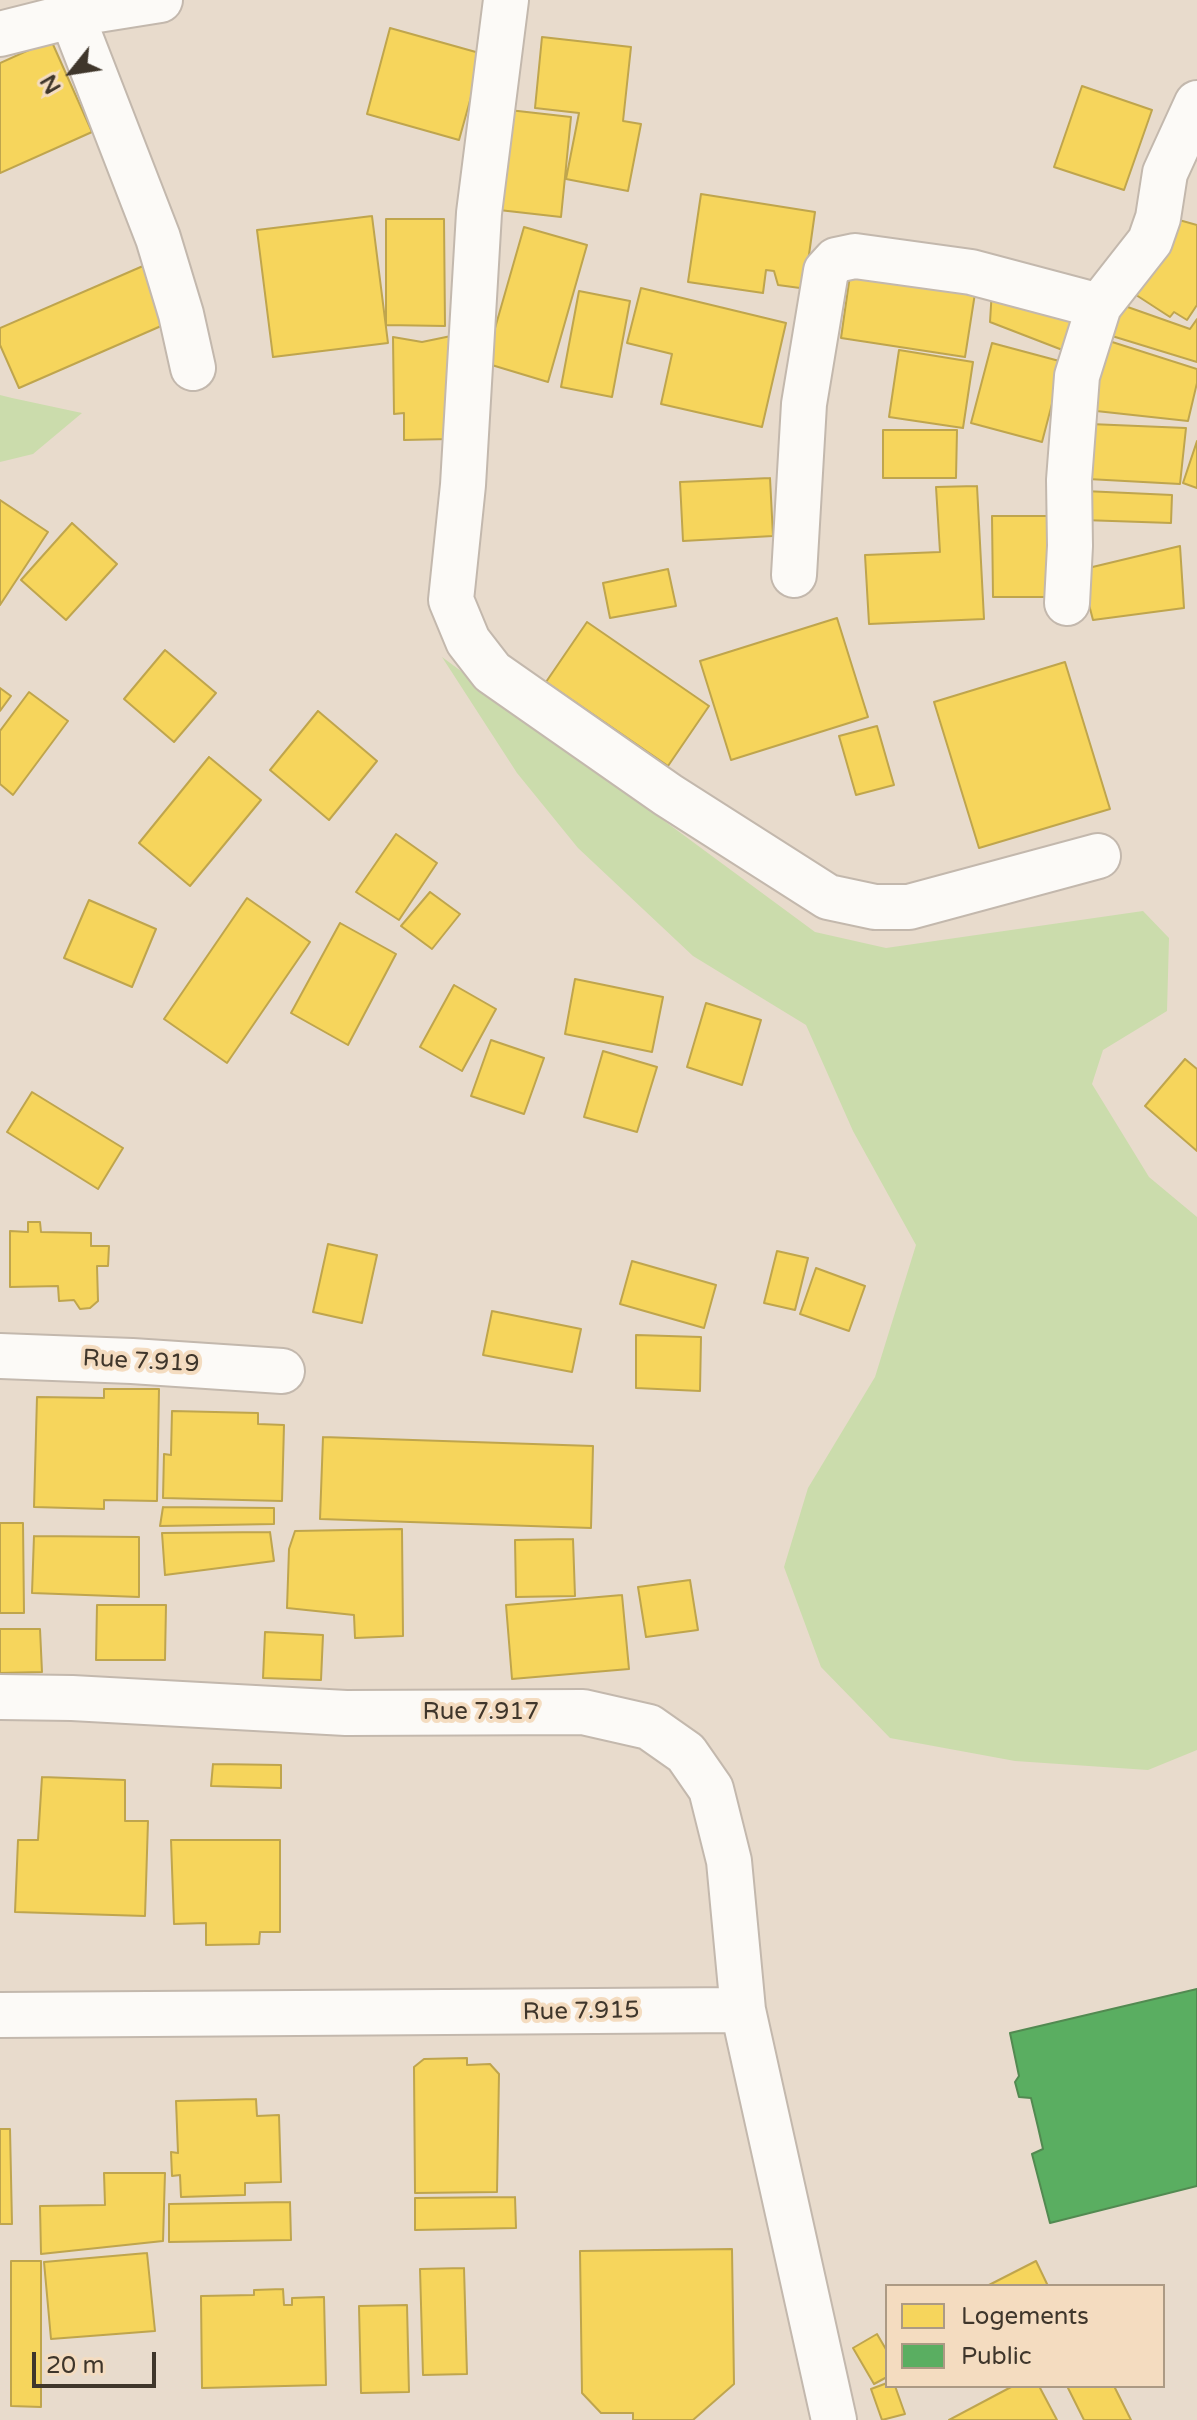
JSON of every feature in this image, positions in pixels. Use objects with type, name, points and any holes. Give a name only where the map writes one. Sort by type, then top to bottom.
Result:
[{"type":"street","points":[[0,34],[86,9],[160,0]]},
{"type":"street","points":[[506,0],[479,213],[463,485],[451,600],[468,641],[492,672],[668,795],[828,897],[875,907],[909,907],[1098,856]]},
{"type":"street","points":[[86,9],[181,314],[193,368]]},
{"type":"street","points":[[1067,603],[1069,480],[1077,376],[1099,306],[1150,241],[1158,218],[1165,173],[1197,103]]},
{"type":"street","points":[[794,575],[804,404],[826,271],[836,260],[855,256],[971,272],[1099,306]]},
{"type":"street","name":"Rue 7.919","points":[[0,1356],[282,1371]]},
{"type":"street","name":"Rue 7.917","points":[[0,1697],[346,1713],[583,1712],[649,1727],[686,1753],[711,1789],[729,1861],[743,2010]]},
{"type":"street","points":[[743,2010],[834,2420]]},
{"type":"street","name":"Rue 7.915","points":[[0,2015],[743,2010]]},
{"type":"green space","points":[[0,395],[82,413],[33,454],[0,462]]},
{"type":"green space","points":[[442,657],[815,932],[886,948],[1143,911],[1169,938],[1167,1011],[1103,1050],[1092,1084],[1149,1177],[1197,1217],[1197,1750],[1148,1770],[1015,1761],[890,1738],[821,1667],[784,1567],[808,1488],[875,1377],[916,1245],[853,1131],[806,1025],[693,956],[578,848],[517,773]]},
{"type":"building: Logements","points":[[390,28],[483,54],[459,140],[367,114]]},
{"type":"building: Logements","points":[[542,37],[631,47],[623,121],[641,124],[628,191],[566,179],[579,113],[535,108]]},
{"type":"building: Logements","points":[[51,40],[92,132],[0,173],[0,63]]},
{"type":"building: Logements","points":[[1082,86],[1152,110],[1124,190],[1054,167]]},
{"type":"building: Logements","points":[[509,110],[571,117],[561,217],[499,210]]},
{"type":"building: Logements","points":[[701,194],[815,212],[805,283],[800,288],[778,285],[774,271],[766,270],[763,293],[688,282]]},
{"type":"building: Logements","points":[[372,216],[388,343],[273,357],[257,230]]},
{"type":"building: Logements","points":[[1172,218],[1197,225],[1197,305],[1187,320],[1174,312],[1170,317],[1133,293]]},
{"type":"building: Logements","points":[[386,219],[444,219],[445,326],[386,325]]},
{"type":"building: Logements","points":[[524,227],[587,245],[548,382],[485,363]]},
{"type":"building: Logements","points":[[143,266],[168,323],[19,388],[0,345],[0,328]]},
{"type":"building: Logements","points":[[851,268],[976,287],[965,357],[841,338]]},
{"type":"building: Logements","points":[[641,288],[786,323],[762,427],[661,404],[672,354],[627,343]]},
{"type":"building: Logements","points":[[992,289],[1084,325],[1078,356],[990,322]]},
{"type":"building: Logements","points":[[579,291],[630,301],[612,397],[561,387]]},
{"type":"building: Logements","points":[[1122,305],[1190,329],[1197,319],[1197,362],[1112,336]]},
{"type":"building: Logements","points":[[451,336],[450,439],[404,440],[404,413],[394,414],[393,337],[422,342]]},
{"type":"building: Logements","points":[[1109,341],[1197,369],[1188,421],[1087,410]]},
{"type":"building: Logements","points":[[992,343],[1063,362],[1042,442],[971,423]]},
{"type":"building: Logements","points":[[899,350],[973,362],[963,428],[889,417]]},
{"type":"building: Logements","points":[[1090,424],[1186,428],[1180,484],[1088,479]]},
{"type":"building: Logements","points":[[883,430],[957,430],[956,478],[883,478]]},
{"type":"building: Logements","points":[[1197,441],[1197,488],[1183,483]]},
{"type":"building: Logements","points":[[770,478],[773,536],[683,541],[680,482]]},
{"type":"building: Logements","points":[[977,486],[984,619],[869,624],[865,555],[940,552],[936,487]]},
{"type":"building: Logements","points":[[1084,491],[1172,495],[1171,523],[1083,520]]},
{"type":"building: Logements","points":[[0,500],[48,532],[0,605]]},
{"type":"building: Logements","points":[[992,516],[1059,516],[1059,597],[993,597]]},
{"type":"building: Logements","points":[[72,523],[117,564],[66,620],[21,580]]},
{"type":"building: Logements","points":[[1180,546],[1184,608],[1093,620],[1080,570]]},
{"type":"building: Logements","points":[[668,569],[676,606],[610,618],[603,583]]},
{"type":"building: Logements","points":[[837,618],[868,717],[731,760],[700,661]]},
{"type":"building: Logements","points":[[587,622],[709,706],[668,766],[546,682]]},
{"type":"building: Logements","points":[[165,650],[216,693],[174,742],[124,699]]},
{"type":"building: Logements","points":[[1065,662],[1110,809],[979,848],[934,702]]},
{"type":"building: Logements","points":[[0,688],[11,696],[0,711]]},
{"type":"building: Logements","points":[[29,692],[68,721],[13,795],[0,784],[0,731]]},
{"type":"building: Logements","points":[[318,711],[377,761],[329,820],[270,770]]},
{"type":"building: Logements","points":[[877,726],[894,785],[856,795],[839,736]]},
{"type":"building: Logements","points":[[209,757],[261,800],[190,886],[139,843]]},
{"type":"building: Logements","points":[[396,834],[437,863],[399,920],[356,892]]},
{"type":"building: Logements","points":[[430,892],[460,914],[432,949],[401,926]]},
{"type":"building: Logements","points":[[247,898],[310,942],[227,1063],[164,1019]]},
{"type":"building: Logements","points":[[89,900],[156,929],[132,987],[64,958]]},
{"type":"building: Logements","points":[[340,923],[396,954],[348,1045],[291,1013]]},
{"type":"building: Logements","points":[[575,979],[663,997],[652,1052],[565,1034]]},
{"type":"building: Logements","points":[[454,985],[496,1009],[462,1071],[420,1047]]},
{"type":"building: Logements","points":[[706,1003],[761,1020],[742,1085],[687,1067]]},
{"type":"building: Logements","points":[[491,1040],[544,1058],[524,1114],[471,1096]]},
{"type":"building: Logements","points":[[603,1051],[657,1067],[637,1132],[584,1117]]},
{"type":"building: Logements","points":[[1185,1059],[1197,1069],[1197,1151],[1145,1106]]},
{"type":"building: Logements","points":[[32,1092],[123,1148],[98,1189],[7,1132]]},
{"type":"building: Logements","points":[[28,1222],[40,1222],[41,1232],[91,1233],[91,1246],[109,1246],[108,1266],[97,1266],[98,1301],[90,1308],[80,1309],[74,1300],[59,1301],[58,1286],[10,1287],[10,1231],[28,1232]]},
{"type":"building: Logements","points":[[328,1244],[377,1255],[362,1323],[313,1312]]},
{"type":"building: Logements","points":[[777,1251],[808,1258],[795,1310],[764,1303]]},
{"type":"building: Logements","points":[[632,1261],[716,1285],[704,1328],[620,1304]]},
{"type":"building: Logements","points":[[816,1268],[865,1286],[849,1331],[800,1314]]},
{"type":"building: Logements","points":[[492,1311],[581,1329],[572,1372],[483,1355]]},
{"type":"building: Logements","points":[[636,1335],[701,1337],[700,1391],[636,1388]]},
{"type":"building: Logements","points":[[104,1389],[159,1389],[157,1501],[104,1500],[104,1509],[34,1507],[37,1397],[104,1398]]},
{"type":"building: Logements","points":[[172,1411],[258,1413],[258,1424],[284,1425],[282,1501],[163,1498],[164,1454],[171,1455]]},
{"type":"building: Logements","points":[[323,1437],[593,1446],[591,1528],[320,1519]]},
{"type":"building: Logements","points":[[163,1507],[274,1508],[274,1524],[160,1526]]},
{"type":"building: Logements","points":[[0,1523],[23,1523],[24,1613],[0,1613]]},
{"type":"building: Logements","points":[[402,1529],[403,1636],[355,1638],[354,1615],[287,1608],[289,1549],[295,1531]]},
{"type":"building: Logements","points":[[270,1532],[274,1561],[165,1575],[162,1533]]},
{"type":"building: Logements","points":[[34,1536],[139,1537],[139,1597],[32,1593]]},
{"type":"building: Logements","points":[[573,1539],[575,1596],[516,1597],[515,1540]]},
{"type":"building: Logements","points":[[690,1580],[698,1630],[646,1637],[638,1587]]},
{"type":"building: Logements","points":[[622,1595],[629,1669],[512,1679],[506,1605]]},
{"type":"building: Logements","points":[[97,1605],[166,1605],[165,1660],[96,1660]]},
{"type":"building: Logements","points":[[0,1629],[40,1629],[42,1672],[0,1673]]},
{"type":"building: Logements","points":[[265,1632],[323,1635],[321,1680],[263,1678]]},
{"type":"building: Logements","points":[[213,1764],[281,1765],[281,1788],[211,1786]]},
{"type":"building: Logements","points":[[42,1777],[125,1780],[125,1821],[148,1821],[145,1916],[15,1912],[18,1840],[38,1840]]},
{"type":"building: Logements","points":[[171,1840],[280,1840],[280,1932],[260,1932],[259,1944],[206,1945],[206,1923],[174,1924]]},
{"type":"building: Logements","points":[[467,2058],[467,2065],[490,2064],[499,2074],[497,2192],[415,2193],[414,2067],[424,2059]]},
{"type":"building: Logements","points":[[256,2099],[257,2116],[279,2115],[281,2182],[245,2183],[245,2195],[181,2197],[180,2175],[172,2176],[171,2152],[178,2153],[176,2101]]},
{"type":"building: Logements","points":[[0,2129],[10,2129],[12,2224],[0,2224]]},
{"type":"building: Logements","points":[[104,2173],[165,2173],[163,2241],[41,2254],[40,2206],[105,2205]]},
{"type":"building: Logements","points":[[515,2197],[516,2228],[415,2230],[415,2198]]},
{"type":"building: Logements","points":[[290,2202],[291,2240],[169,2242],[169,2204]]},
{"type":"building: Logements","points":[[732,2249],[734,2384],[693,2420],[633,2420],[633,2413],[601,2413],[582,2393],[580,2251]]},
{"type":"building: Logements","points":[[147,2253],[155,2331],[51,2339],[44,2262]]},
{"type":"building: Logements","points":[[11,2261],[41,2261],[41,2407],[11,2406]]},
{"type":"building: Logements","points":[[1036,2261],[1047,2284],[991,2284]]},
{"type":"building: Logements","points":[[464,2268],[467,2374],[423,2375],[420,2269]]},
{"type":"building: Logements","points":[[283,2289],[284,2305],[292,2305],[292,2298],[324,2297],[326,2385],[202,2388],[201,2296],[254,2295],[254,2290]]},
{"type":"building: Logements","points":[[407,2305],[409,2392],[361,2393],[359,2306]]},
{"type":"building: Logements","points":[[877,2334],[885,2348],[885,2378],[874,2384],[853,2348]]},
{"type":"building: Logements","points":[[885,2384],[885,2388],[896,2388],[905,2414],[882,2420],[871,2389]]},
{"type":"building: Logements","points":[[1009,2388],[1040,2388],[1057,2420],[949,2420]]},
{"type":"building: Logements","points":[[1068,2388],[1115,2388],[1131,2420],[1084,2420]]},
{"type":"building: Public","points":[[1197,1989],[1197,2186],[1050,2223],[1032,2154],[1043,2149],[1031,2098],[1019,2097],[1015,2082],[1019,2076],[1010,2033]]}]
